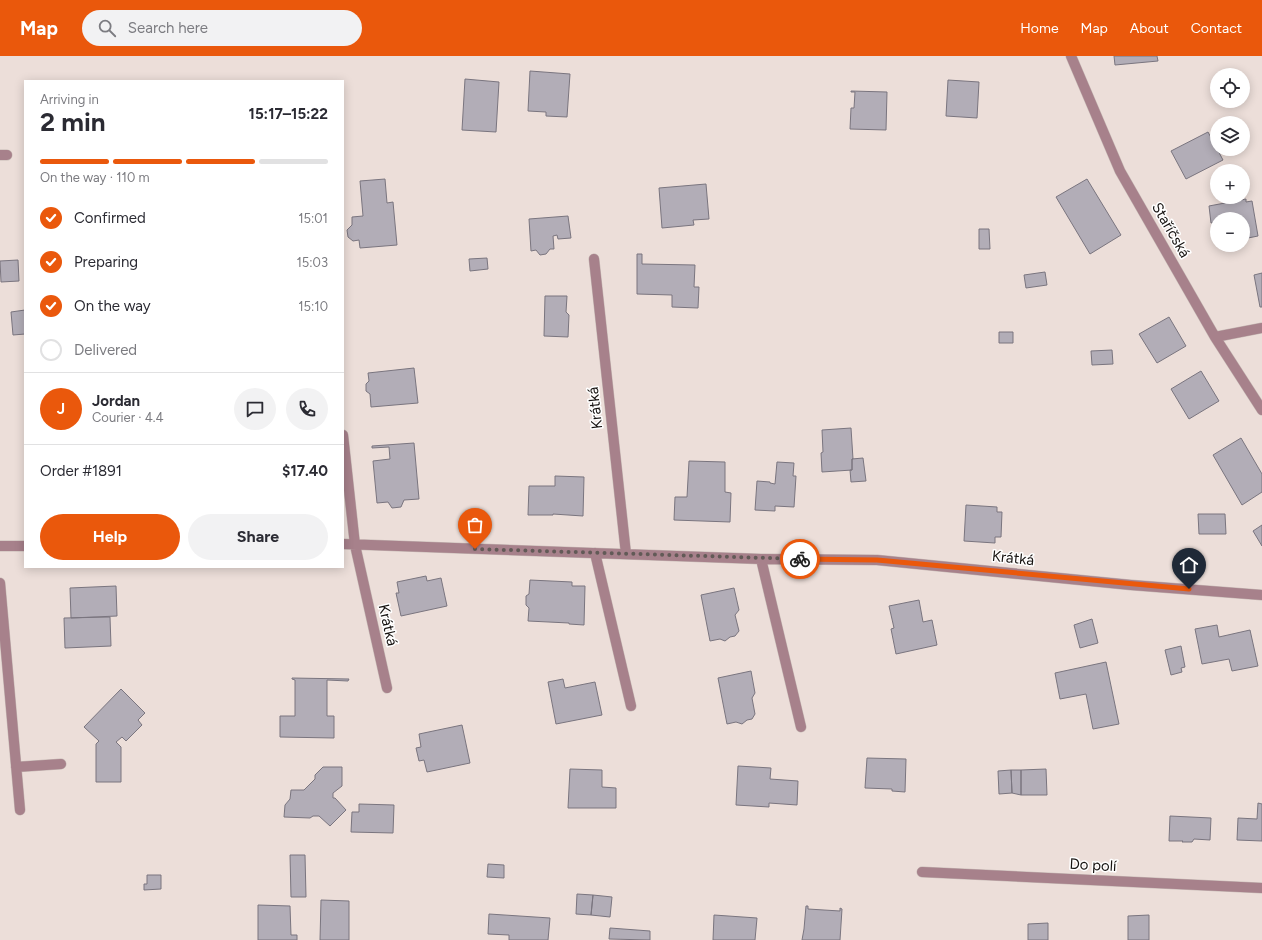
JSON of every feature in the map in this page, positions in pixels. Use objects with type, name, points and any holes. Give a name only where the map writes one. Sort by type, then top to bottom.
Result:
[{"type":"street","name":"Staříčská","points":[[1071,56],[1120,171],[1215,337],[1262,410]]},
{"type":"street","name":"Krátká","points":[[594,259],[626,554]]},
{"type":"street","points":[[1215,337],[1262,328]]},
{"type":"street","name":"Krátká","points":[[344,444],[355,545],[387,688]]},
{"type":"street","name":"Krátká","points":[[344,544],[761,559],[877,560],[1131,585],[1262,595]]},
{"type":"street","points":[[0,546],[24,546]]},
{"type":"street","points":[[595,553],[631,706]]},
{"type":"street","points":[[761,559],[800,727]]},
{"type":"street","points":[[0,583],[20,810]]},
{"type":"street","points":[[16,767],[61,764]]},
{"type":"street","name":"Do polí","points":[[922,872],[1262,888]]},
{"type":"building","points":[[1114,56],[1157,56],[1158,61],[1115,65]]},
{"type":"building","points":[[530,71],[570,74],[567,117],[546,116],[546,112],[528,111]]},
{"type":"building","points":[[465,79],[499,82],[496,132],[462,130]]},
{"type":"building","points":[[948,80],[979,82],[977,118],[946,116]]},
{"type":"building","points":[[851,91],[887,92],[886,130],[850,129],[851,108],[854,108],[855,92]]},
{"type":"building","points":[[1208,132],[1210,136],[1210,156],[1221,156],[1223,160],[1215,164],[1210,164],[1210,167],[1186,179],[1171,151]]},
{"type":"building","points":[[385,179],[387,203],[393,202],[397,245],[360,248],[359,240],[353,241],[348,237],[347,230],[352,225],[352,217],[363,216],[360,181]]},
{"type":"building","points":[[1087,179],[1121,235],[1090,254],[1056,197]]},
{"type":"building","points":[[706,184],[709,219],[693,220],[694,225],[662,228],[659,188]]},
{"type":"building","points":[[1250,201],[1252,201],[1258,236],[1250,238],[1250,212],[1210,212],[1210,214],[1209,206],[1220,204],[1250,204]]},
{"type":"building","points":[[568,216],[571,238],[558,239],[557,235],[553,236],[554,249],[550,249],[546,254],[540,255],[536,250],[531,251],[529,219]]},
{"type":"building","points":[[979,229],[989,229],[990,249],[979,249]]},
{"type":"building","points":[[637,254],[642,254],[642,264],[695,265],[694,287],[699,287],[698,308],[672,307],[672,295],[637,294]]},
{"type":"building","points":[[487,258],[488,269],[470,271],[469,259]]},
{"type":"building","points":[[18,260],[19,281],[1,282],[0,261]]},
{"type":"building","points":[[1045,272],[1047,285],[1026,288],[1024,275]]},
{"type":"building","points":[[1262,273],[1262,307],[1260,307],[1254,275]]},
{"type":"building","points":[[545,296],[567,296],[566,312],[569,315],[568,337],[544,336]]},
{"type":"building","points":[[24,310],[24,334],[13,335],[11,312]]},
{"type":"building","points":[[1169,317],[1186,346],[1157,363],[1139,334]]},
{"type":"building","points":[[999,332],[1013,332],[1013,343],[999,343]]},
{"type":"building","points":[[1112,350],[1113,364],[1092,365],[1091,351]]},
{"type":"building","points":[[414,368],[418,403],[371,407],[370,394],[366,391],[366,384],[369,381],[368,373]]},
{"type":"building","points":[[1201,371],[1219,401],[1189,419],[1171,389]]},
{"type":"building","points":[[851,428],[853,459],[852,470],[822,472],[822,430]]},
{"type":"building","points":[[1241,438],[1262,474],[1262,492],[1242,505],[1213,455]]},
{"type":"building","points":[[414,443],[419,499],[404,500],[401,507],[392,508],[388,502],[377,503],[373,461],[390,459],[389,447],[372,448],[372,446]]},
{"type":"building","points":[[863,458],[866,481],[851,482],[850,470],[852,470],[852,459]]},
{"type":"building","points":[[689,461],[725,462],[725,492],[731,493],[730,522],[674,520],[675,497],[687,497]]},
{"type":"building","points":[[777,462],[794,463],[793,476],[796,476],[794,507],[775,506],[775,511],[755,510],[757,481],[775,484]]},
{"type":"building","points":[[555,476],[584,477],[583,516],[553,514],[528,515],[529,486],[555,486]]},
{"type":"building","points":[[966,505],[997,507],[997,512],[1002,512],[1001,537],[995,537],[995,543],[964,541]]},
{"type":"building","points":[[1198,514],[1225,514],[1226,534],[1199,534]]},
{"type":"building","points":[[1262,525],[1262,546],[1253,531]]},
{"type":"building","points":[[426,576],[427,581],[441,578],[447,606],[401,616],[396,593],[399,593],[397,582]]},
{"type":"building","points":[[530,580],[572,582],[572,586],[585,586],[584,625],[528,621],[529,608],[526,605],[526,596],[529,594]]},
{"type":"building","points":[[116,586],[117,616],[71,618],[70,588]]},
{"type":"building","points":[[734,588],[739,610],[735,615],[739,631],[735,636],[730,637],[725,641],[720,639],[710,641],[701,595]]},
{"type":"building","points":[[919,600],[923,622],[932,620],[937,645],[896,654],[891,629],[894,628],[889,606]]},
{"type":"building","points":[[110,617],[111,646],[65,648],[64,618]]},
{"type":"building","points":[[1092,619],[1098,643],[1080,648],[1074,625]]},
{"type":"building","points":[[1217,625],[1219,637],[1250,630],[1258,666],[1232,671],[1229,659],[1202,664],[1195,629]]},
{"type":"building","points":[[1181,646],[1185,667],[1181,668],[1182,672],[1171,675],[1165,650]]},
{"type":"building","points":[[1106,662],[1119,724],[1093,729],[1086,694],[1060,699],[1055,673]]},
{"type":"building","points":[[751,671],[755,693],[752,698],[755,714],[752,719],[747,720],[742,724],[736,722],[727,724],[718,678]]},
{"type":"building","points":[[292,678],[349,679],[348,681],[327,680],[327,716],[334,716],[334,738],[280,737],[280,716],[295,716],[295,680]]},
{"type":"building","points":[[563,679],[565,688],[595,682],[602,715],[556,724],[548,682]]},
{"type":"building","points":[[121,689],[145,713],[138,720],[142,725],[126,741],[122,737],[116,742],[121,747],[121,782],[96,782],[96,744],[99,741],[84,727]]},
{"type":"building","points":[[462,725],[470,763],[427,772],[424,760],[419,761],[416,748],[421,747],[419,734]]},
{"type":"building","points":[[867,758],[906,759],[905,792],[892,791],[892,789],[865,788]]},
{"type":"building","points":[[738,766],[771,768],[770,779],[798,781],[797,805],[769,803],[769,807],[736,805]]},
{"type":"building","points":[[323,767],[342,767],[342,786],[333,793],[333,798],[335,798],[346,810],[330,826],[319,816],[313,816],[310,818],[284,817],[285,805],[290,799],[291,790],[304,790],[315,779],[315,775]]},
{"type":"building","points":[[570,769],[602,770],[602,787],[616,788],[616,808],[568,808]]},
{"type":"building","points":[[1046,769],[1047,795],[1021,795],[1021,770]]},
{"type":"building","points":[[1011,770],[1021,770],[1021,795],[1012,793]]},
{"type":"building","points":[[1011,770],[1012,793],[999,794],[998,771]]},
{"type":"building","points":[[1258,803],[1262,804],[1262,841],[1237,840],[1238,818],[1257,819]]},
{"type":"building","points":[[359,804],[394,805],[393,833],[351,832],[352,812],[359,812]]},
{"type":"building","points":[[1170,816],[1211,818],[1210,840],[1194,839],[1192,842],[1169,841]]},
{"type":"building","points":[[290,855],[305,855],[306,897],[291,897]]},
{"type":"building","points":[[488,864],[504,865],[504,878],[487,877]]},
{"type":"building","points":[[147,875],[161,875],[161,889],[144,890],[144,884],[147,884]]},
{"type":"building","points":[[577,894],[593,895],[591,915],[576,914]]},
{"type":"building","points":[[593,895],[612,897],[610,917],[591,915]]},
{"type":"building","points":[[321,900],[349,901],[349,940],[320,940]]},
{"type":"building","points":[[258,905],[290,906],[291,935],[297,935],[297,940],[258,940]]},
{"type":"building","points":[[806,906],[808,906],[808,909],[840,911],[840,908],[842,909],[840,940],[802,940]]},
{"type":"building","points":[[489,914],[550,918],[548,940],[509,940],[509,935],[488,934]]},
{"type":"building","points":[[714,915],[757,918],[755,940],[713,940]]},
{"type":"building","points":[[1149,915],[1149,940],[1128,940],[1128,916]]},
{"type":"building","points":[[1048,923],[1048,940],[1028,940],[1028,924]]},
{"type":"building","points":[[610,928],[650,931],[650,940],[609,939]]},
{"type":"way so far","points":[[475,549],[800,559]]},
{"type":"route","points":[[800,559],[877,560],[1131,585],[1189,589]]}]
